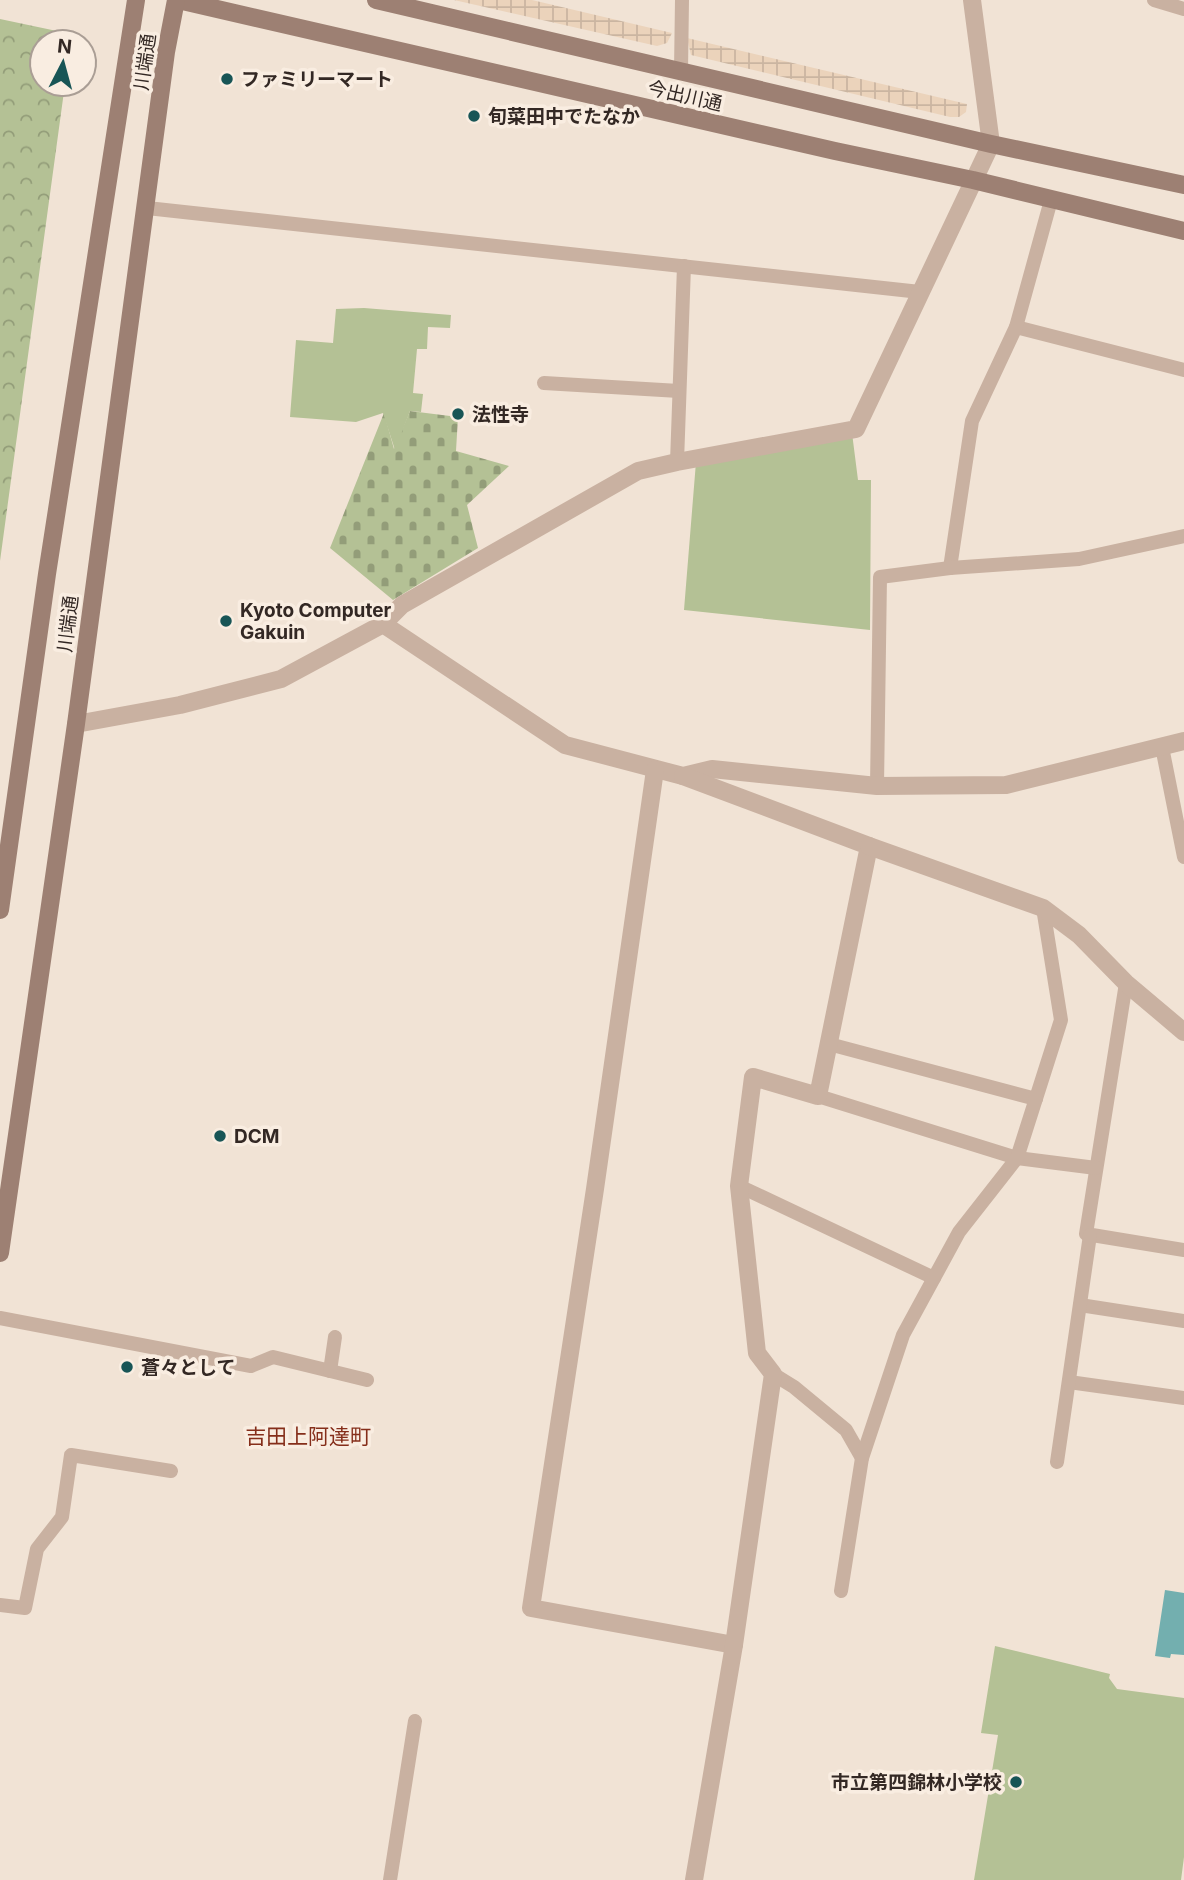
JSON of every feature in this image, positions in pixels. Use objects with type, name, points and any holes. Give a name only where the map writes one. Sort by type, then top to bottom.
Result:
[{"type":"street","name":"川端通","points":[[0,909],[47,574],[136,0]]},
{"type":"street","name":"川端通","points":[[0,1254],[76,724],[166,52],[177,0]]},
{"type":"street","name":"今出川通","points":[[177,0],[795,142],[973,180],[1184,231]]},
{"type":"street","name":"今出川通","points":[[376,0],[991,144],[1184,185]]},
{"type":"street","points":[[76,724],[180,705],[281,679],[383,624],[402,605],[638,471],[856,429],[991,144],[972,0]]},
{"type":"street","points":[[383,624],[565,745],[683,776],[1043,908],[1079,935],[1126,983],[1184,1032]]},
{"type":"street","points":[[683,776],[712,769],[877,786],[1006,785],[1184,741]]},
{"type":"street","points":[[654,770],[595,1189],[531,1608],[734,1645]]},
{"type":"street","points":[[694,1880],[734,1645],[773,1374],[757,1353],[739,1186],[753,1077],[818,1096],[869,846]]},
{"type":"lane","points":[[681,71],[682,0]]},
{"type":"lane","points":[[1154,0],[1184,9]]},
{"type":"lane","points":[[950,568],[972,421],[1016,327],[1051,200]]},
{"type":"lane","points":[[147,208],[920,292]]},
{"type":"lane","points":[[677,462],[684,266]]},
{"type":"lane","points":[[1016,327],[1184,370]]},
{"type":"lane","points":[[544,383],[679,391]]},
{"type":"lane","points":[[877,786],[880,578],[950,568],[1079,559],[1184,536]]},
{"type":"lane","points":[[1162,747],[1184,857]]},
{"type":"lane","points":[[841,1591],[862,1458],[904,1335],[959,1231],[1017,1158],[1061,1020],[1043,908]]},
{"type":"lane","points":[[1126,983],[1086,1234],[1184,1250]]},
{"type":"lane","points":[[829,1044],[1036,1099]]},
{"type":"lane","points":[[818,1096],[1017,1158],[1096,1168]]},
{"type":"lane","points":[[739,1186],[934,1278]]},
{"type":"lane","points":[[1057,1462],[1090,1235]]},
{"type":"lane","points":[[1080,1305],[1184,1321]]},
{"type":"lane","points":[[0,1318],[251,1366],[273,1357],[367,1380]]},
{"type":"lane","points":[[330,1371],[335,1337]]},
{"type":"lane","points":[[773,1374],[794,1387],[846,1430],[862,1458]]},
{"type":"lane","points":[[1069,1382],[1184,1398]]},
{"type":"lane","points":[[0,1605],[25,1608],[37,1549],[62,1517],[71,1455],[171,1471]]},
{"type":"lane","points":[[390,1880],[415,1721]]},
{"type":"green space","points":[[0,19],[43,28],[28,28],[28,98],[63,98],[0,561]]},
{"type":"green space","points":[[364,308],[451,315],[450,328],[428,327],[427,349],[417,349],[413,393],[423,394],[421,412],[410,411],[395,450],[383,413],[356,422],[290,417],[296,340],[333,343],[336,309]]},
{"type":"green space","points":[[410,411],[458,417],[456,451],[509,466],[467,505],[478,548],[393,600],[330,548],[384,413],[394,449]]},
{"type":"green space","points":[[852,433],[858,480],[871,480],[870,630],[684,610],[696,462]]},
{"type":"green space","points":[[995,1646],[1110,1674],[1109,1678],[1117,1689],[1184,1698],[1184,1857],[1181,1880],[974,1880],[998,1735],[981,1733]]},
{"type":"shaded area","points":[[454,0],[532,0],[672,33],[667,43],[657,46]]},
{"type":"shaded area","points":[[687,38],[967,104],[966,112],[959,117],[950,117],[691,55]]},
{"type":"water","points":[[1165,1590],[1184,1593],[1184,1655],[1171,1654],[1170,1658],[1155,1656]]},
{"type":"place","name":"ファミリーマート","points":[[227,79]]},
{"type":"place","name":"旬菜田中でたなか","points":[[474,116]]},
{"type":"place","name":"法性寺","points":[[458,414]]},
{"type":"place","name":"Kyoto Computer Gakuin","points":[[226,621]]},
{"type":"place","name":"DCM","points":[[220,1136]]},
{"type":"place","name":"蒼々として","points":[[127,1367]]},
{"type":"place","name":"市立第四錦林小学校","points":[[1016,1782]]},
{"type":"district","name":"吉田上阿達町","points":[[308,1436]]}]
